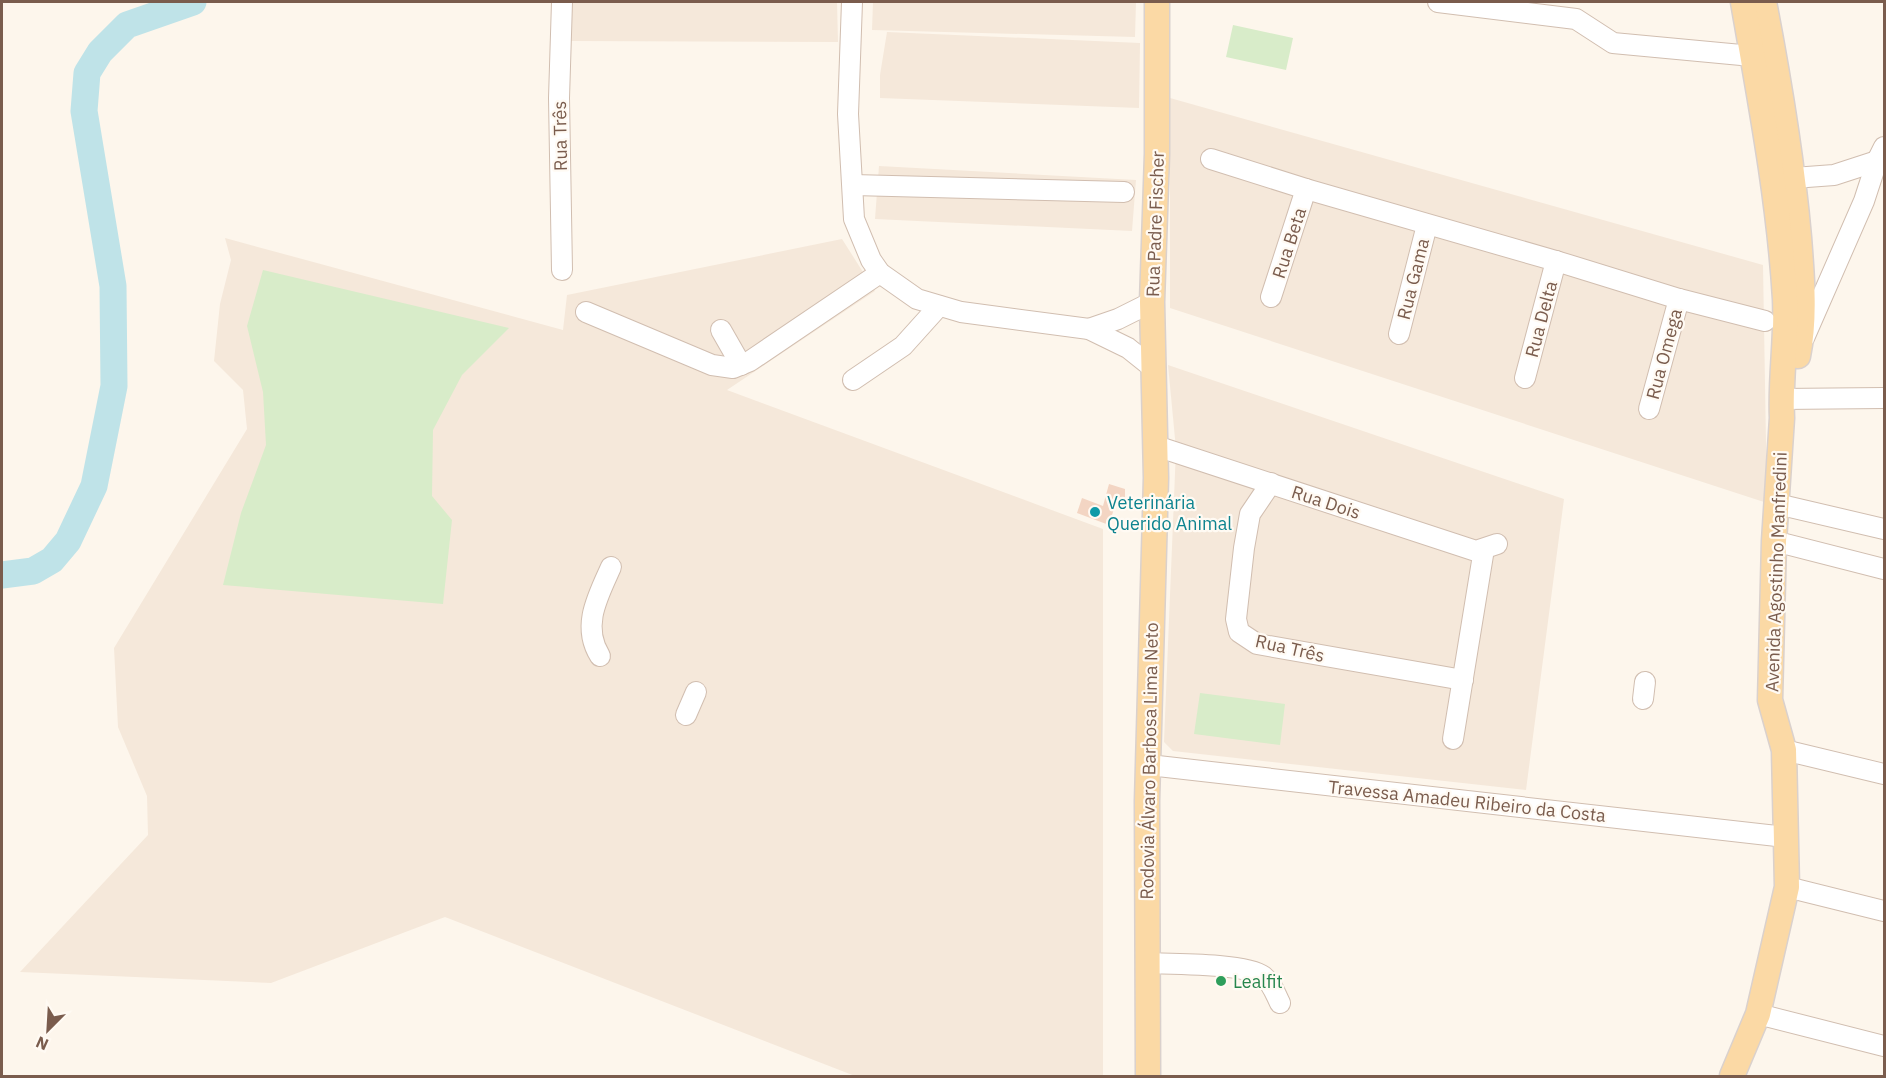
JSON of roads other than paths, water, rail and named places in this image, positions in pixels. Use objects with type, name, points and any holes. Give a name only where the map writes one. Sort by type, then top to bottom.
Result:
[{"type":"main road","name":"Rua Padre Fischer","points":[[1156,446],[1152,302],[1157,154],[1157,2]]},
{"type":"main road","points":[[1743,2],[1752,56],[1784,179],[1804,300],[1800,346],[1784,405]]},
{"type":"main road","points":[[1764,2],[1783,104],[1784,405]]},
{"type":"main road","name":"Avenida Agostinho Manfredini","points":[[1732,1077],[1758,1014],[1787,887],[1784,750],[1770,700],[1774,541],[1784,405]]},
{"type":"main road","name":"Rodovia Álvaro Barbosa Lima Neto","points":[[1148,1077],[1146,963],[1156,446]]},
{"type":"street","name":"Rua Três","points":[[562,2],[559,98],[562,270]]},
{"type":"street","points":[[852,2],[848,114],[854,219],[871,260],[880,273],[917,299],[939,306],[962,312],[1089,329],[1128,348],[1153,368]]},
{"type":"street","points":[[1438,2],[1490,4],[1576,20],[1613,42],[1752,56]]},
{"type":"street","points":[[1784,179],[1834,176],[1881,154]]},
{"type":"street","points":[[1800,346],[1864,201],[1881,154]]},
{"type":"street","points":[[1211,159],[1679,299],[1765,321]]},
{"type":"street","points":[[853,185],[1124,192]]},
{"type":"street","name":"Rua Beta","points":[[1271,297],[1306,189]]},
{"type":"street","name":"Rua Gama","points":[[1399,334],[1427,225]]},
{"type":"street","name":"Rua Delta","points":[[1525,378],[1556,261]]},
{"type":"street","points":[[586,312],[723,368],[741,365],[880,273]]},
{"type":"street","name":"Rua Omega","points":[[1649,409],[1679,299]]},
{"type":"street","points":[[1089,329],[1118,320],[1152,302]]},
{"type":"street","points":[[853,380],[903,346],[939,306]]},
{"type":"street","points":[[721,330],[741,365]]},
{"type":"street","points":[[1784,405],[1884,398]]},
{"type":"street","name":"Rua Dois","points":[[1156,446],[1476,551],[1490,547],[1463,680]]},
{"type":"street","name":"Rua Três","points":[[1271,483],[1250,514],[1236,619],[1239,632],[1257,644],[1463,680]]},
{"type":"street","points":[[1777,504],[1884,529]]},
{"type":"street","points":[[1774,541],[1884,569]]},
{"type":"street","points":[[600,656],[591,636],[593,607],[610,567]]},
{"type":"street","points":[[1453,739],[1463,680]]},
{"type":"street","points":[[686,714],[696,692]]},
{"type":"street","points":[[1784,750],[1884,774]]},
{"type":"street","name":"Travessa Amadeu Ribeiro da Costa","points":[[1149,765],[1785,837]]},
{"type":"street","points":[[1787,887],[1884,911]]},
{"type":"street","points":[[1146,963],[1244,969],[1260,974],[1271,984],[1280,1004]]},
{"type":"street","points":[[1758,1014],[1884,1046]]},
{"type":"waterway","points":[[2,575],[33,571],[52,560],[68,541],[94,486],[114,386],[113,286],[84,111],[87,73],[100,52],[127,25],[193,2]]},
{"type":"place","name":"Veterinária Querido Animal","points":[[1095,512]]},
{"type":"place","name":"Lealfit","points":[[1221,981]]}]
